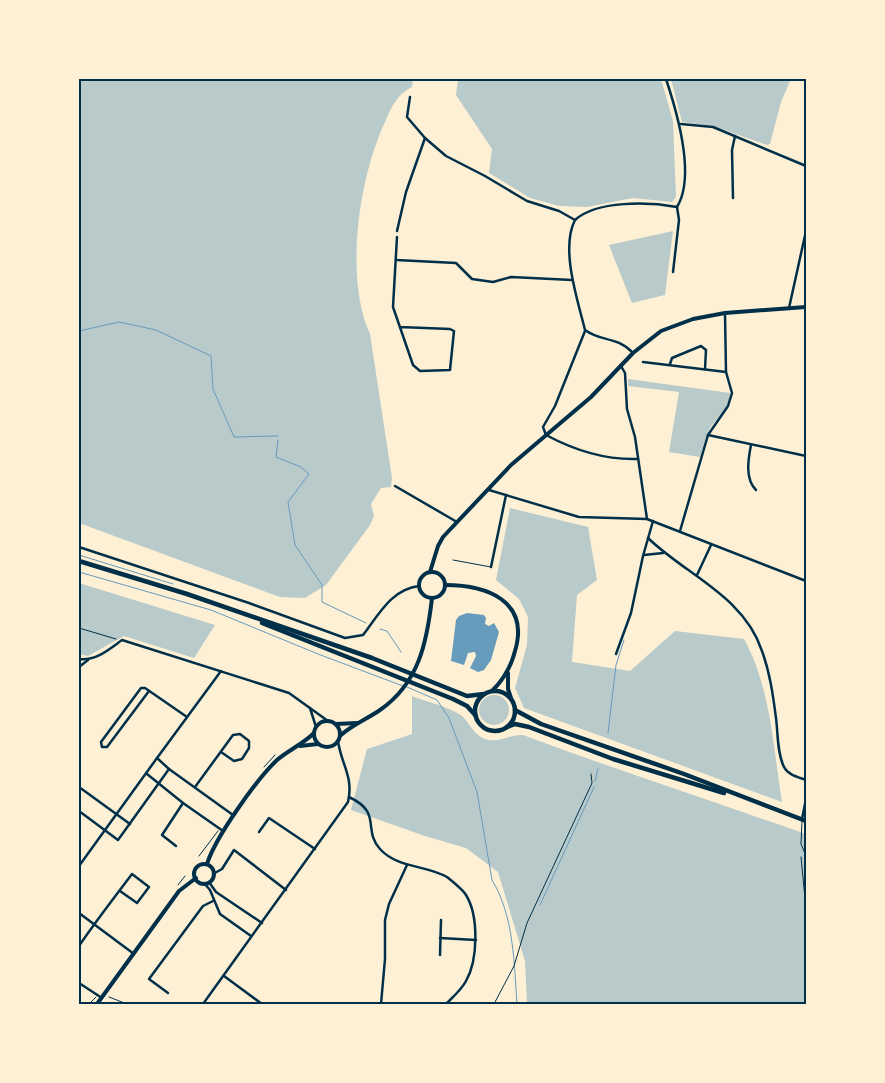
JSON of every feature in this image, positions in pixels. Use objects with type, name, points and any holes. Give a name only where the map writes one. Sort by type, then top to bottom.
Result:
[{"type":"main road","points":[[432,598],[422,593],[419,586],[421,578],[430,572],[438,546],[457,522],[510,465],[591,397],[633,353],[666,329],[693,319],[724,313],[806,307]]},
{"type":"main road","points":[[79,561],[144,580],[372,658],[467,696],[492,691],[500,692],[511,698]]},
{"type":"main road","points":[[430,572],[441,576],[445,586],[442,593],[432,598]]},
{"type":"main road","points":[[445,586],[488,592],[510,606],[517,618],[519,630],[517,646],[508,673],[508,689],[515,710],[512,722],[507,727]]},
{"type":"main road","points":[[294,749],[308,744],[319,744],[329,747],[338,742],[341,735],[379,711],[399,694],[420,662],[427,635],[432,598]]},
{"type":"main road","points":[[242,614],[318,647],[452,698],[467,706],[476,716]]},
{"type":"main road","points":[[492,691],[508,673]]},
{"type":"main road","points":[[484,694],[477,703],[476,716],[478,722],[488,730],[502,730],[515,724],[528,727],[614,759],[742,797]]},
{"type":"main road","points":[[515,710],[541,724],[684,774],[804,820]]},
{"type":"main road","points":[[207,864],[212,848],[223,831],[263,776],[277,761],[314,732],[321,722],[328,721],[336,724],[359,722]]},
{"type":"main road","points":[[336,724],[341,735]]},
{"type":"main road","points":[[314,732],[319,744]]},
{"type":"main road","points":[[196,878],[207,882],[214,874],[212,868],[207,864]]},
{"type":"main road","points":[[196,878],[194,872],[198,866],[207,864]]},
{"type":"main road","points":[[97,1004],[180,891],[196,878]]},
{"type":"street","points":[[666,79],[680,124],[683,142],[684,195],[677,207],[679,220],[673,272]]},
{"type":"street","points":[[410,97],[406,116],[425,138],[446,156],[485,176],[526,201],[559,211],[575,220]]},
{"type":"street","points":[[680,124],[713,127],[806,166]]},
{"type":"street","points":[[734,198],[732,150],[735,136]]},
{"type":"street","points":[[397,231],[406,192],[425,138]]},
{"type":"street","points":[[633,353],[624,343],[591,334],[586,330],[572,280],[570,257],[571,229],[575,220],[593,211],[632,203],[677,207]]},
{"type":"street","points":[[789,308],[806,232]]},
{"type":"street","points":[[397,237],[393,307],[400,327],[416,370],[450,370],[454,331],[450,329],[400,327]]},
{"type":"street","points":[[396,260],[456,263],[472,279],[493,282],[511,277],[572,280]]},
{"type":"street","points":[[680,531],[708,435],[728,406],[732,393],[726,372],[724,313]]},
{"type":"street","points":[[586,330],[555,406],[543,427],[546,436],[578,449],[606,456],[638,459]]},
{"type":"street","points":[[670,365],[672,358],[701,346],[706,350],[705,369]]},
{"type":"street","points":[[644,362],[726,372]]},
{"type":"street","points":[[621,365],[625,373],[627,409],[638,459],[647,519]]},
{"type":"street","points":[[708,435],[806,456]]},
{"type":"street","points":[[750,445],[748,464],[752,485],[756,490]]},
{"type":"street","points":[[395,486],[457,522]]},
{"type":"street","points":[[487,490],[579,517],[647,519],[806,581]]},
{"type":"street","points":[[491,567],[506,495]]},
{"type":"street","points":[[616,654],[631,613],[642,556],[653,521]]},
{"type":"street","points":[[648,538],[663,553],[697,575],[728,600],[748,623],[762,649],[773,690],[780,751],[784,767],[794,776],[806,780]]},
{"type":"street","points":[[697,575],[711,545]]},
{"type":"street","points":[[79,547],[249,603],[345,638],[363,635],[394,596],[405,588],[419,586]]},
{"type":"street","points":[[642,556],[646,553],[663,553]]},
{"type":"street","points":[[79,667],[122,640],[289,693],[328,721]]},
{"type":"street","points":[[79,659],[88,660]]},
{"type":"street","points":[[79,866],[221,671]]},
{"type":"street","points":[[149,691],[107,747],[102,747],[101,742],[141,688],[149,691],[187,717]]},
{"type":"street","points":[[308,705],[315,718],[316,727]]},
{"type":"street","points":[[195,787],[233,735],[240,734],[249,741],[249,748],[242,759],[234,761],[221,752]]},
{"type":"street","points":[[203,1004],[348,802],[349,774],[340,754],[338,742]]},
{"type":"street","points":[[157,758],[169,770],[234,816]]},
{"type":"street","points":[[79,811],[118,840],[169,770]]},
{"type":"street","points":[[146,773],[183,803],[223,831]]},
{"type":"street","points":[[79,787],[130,824]]},
{"type":"street","points":[[349,797],[361,802],[370,812],[374,840],[380,849],[390,857],[447,878],[466,895],[474,917],[476,940],[473,961],[466,981],[446,1004]]},
{"type":"street","points":[[804,820],[806,799]]},
{"type":"street","points":[[176,846],[162,835],[183,803]]},
{"type":"street","points":[[259,832],[269,818],[315,849]]},
{"type":"street","points":[[214,874],[222,870],[234,850],[286,890]]},
{"type":"street","points":[[380,1004],[386,959],[385,920],[388,904],[407,864]]},
{"type":"street","points":[[79,946],[132,874],[149,887],[138,903],[120,891]]},
{"type":"street","points":[[207,882],[216,892],[262,923]]},
{"type":"street","points":[[207,882],[213,901],[220,914],[252,937]]},
{"type":"street","points":[[168,993],[149,980],[203,906],[213,901]]},
{"type":"street","points":[[79,913],[134,954]]},
{"type":"street","points":[[440,955],[441,920]]},
{"type":"street","points":[[440,938],[476,940]]},
{"type":"street","points":[[224,976],[262,1004]]},
{"type":"street","points":[[79,984],[104,996]]},
{"type":"lane","points":[[453,560],[491,567]]},
{"type":"lane","points":[[804,820],[800,844],[806,856]]},
{"type":"path","points":[[79,628],[122,640]]},
{"type":"path","points":[[494,1004],[514,966],[527,923],[592,783],[592,774]]},
{"type":"path","points":[[801,857],[806,909]]},
{"type":"path","points":[[104,996],[127,1004]]},
{"type":"shaded area","points":[[79,79],[413,79],[412,87],[398,97],[392,107],[376,145],[362,198],[356,257],[362,311],[370,334],[392,478],[391,487],[381,488],[371,504],[374,516],[370,525],[326,585],[305,598],[280,597],[79,523]]},
{"type":"shaded area","points":[[458,79],[661,79],[673,121],[676,197],[672,202],[633,198],[587,207],[559,206],[530,198],[489,173],[492,149],[456,95]]},
{"type":"shaded area","points":[[671,79],[791,79],[781,102],[770,144],[767,145],[713,126],[682,122]]},
{"type":"shaded area","points":[[673,231],[665,295],[632,303],[609,245]]},
{"type":"shaded area","points":[[628,379],[730,393],[728,403],[709,430],[700,457],[669,452],[679,392],[628,386]]},
{"type":"shaded area","points":[[510,508],[588,527],[597,580],[577,595],[572,662],[630,671],[675,631],[744,639],[753,658],[766,698],[782,802],[524,708],[515,688],[527,645],[528,617],[519,599],[496,580]]},
{"type":"shaded area","points":[[79,583],[215,625],[194,658],[124,636],[88,656],[79,654]]},
{"type":"shaded area","points":[[494,695],[505,699],[509,710],[505,721],[494,725],[483,721],[479,710],[483,699]]},
{"type":"shaded area","points":[[412,696],[459,714],[476,734],[488,740],[523,735],[806,834],[806,1004],[527,1004],[525,961],[498,872],[466,848],[351,810],[367,749],[412,734]]},
{"type":"water","points":[[467,613],[484,615],[486,618],[485,624],[489,626],[494,623],[499,632],[491,660],[484,670],[478,672],[470,668],[476,656],[475,652],[468,653],[464,665],[451,661],[456,620],[459,616]]},
{"type":"waterway","points":[[79,331],[119,322],[156,330],[211,356],[213,389],[234,437],[278,436]]},
{"type":"waterway","points":[[278,440],[276,457],[301,467],[309,474],[288,502],[295,545],[322,585],[322,602],[366,623]]},
{"type":"waterway","points":[[79,555],[173,584]]},
{"type":"waterway","points":[[79,572],[211,610],[318,654],[403,686]]},
{"type":"waterway","points":[[380,629],[387,631],[401,652]]},
{"type":"waterway","points":[[608,733],[616,665],[624,640]]},
{"type":"waterway","points":[[407,687],[437,700],[449,718],[477,792],[492,880],[505,909],[509,924],[514,956],[517,1004]]},
{"type":"waterway","points":[[595,781],[598,769]]},
{"type":"waterway","points":[[540,905],[594,787]]}]
